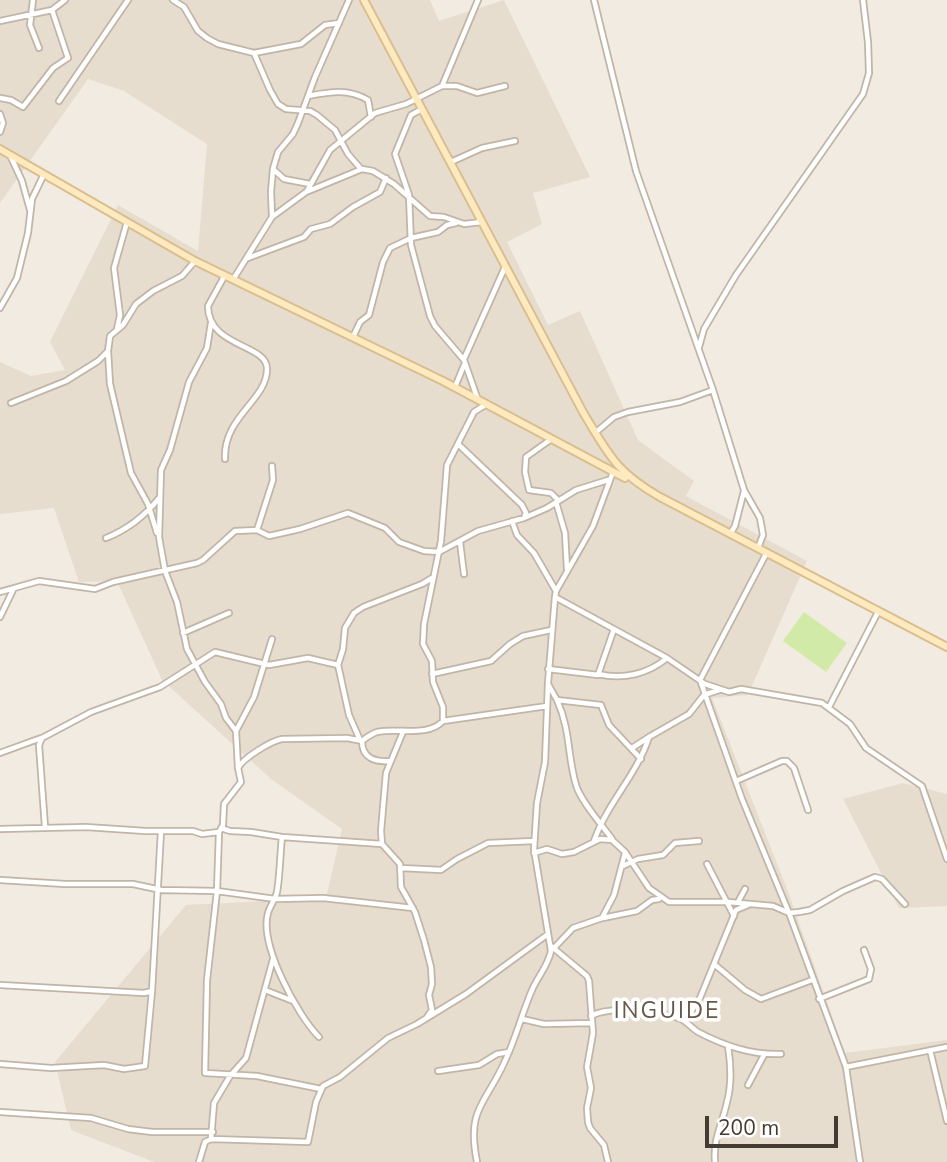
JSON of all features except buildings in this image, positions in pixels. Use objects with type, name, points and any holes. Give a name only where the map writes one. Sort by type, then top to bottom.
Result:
[{"type":"street","points":[[33,0],[30,25],[39,48]]},
{"type":"street","points":[[0,21],[52,10],[65,0]]},
{"type":"street","points":[[59,101],[128,0]]},
{"type":"street","points":[[173,0],[184,7],[198,31],[207,38],[218,44],[254,53],[301,44],[325,25],[339,23]]},
{"type":"street","points":[[272,217],[273,169],[278,152],[293,134],[349,0]]},
{"type":"street","points":[[364,0],[595,433],[608,454],[634,482]]},
{"type":"street","points":[[442,86],[478,0]]},
{"type":"street","points":[[594,0],[636,171],[699,348],[744,490],[760,518],[762,535],[757,549]]},
{"type":"street","points":[[699,348],[704,329],[736,275],[863,94],[869,73],[863,0]]},
{"type":"street","points":[[0,98],[11,100],[23,107],[53,68],[68,58],[52,10]]},
{"type":"street","points":[[254,53],[278,104],[286,109],[314,112],[335,130],[348,154],[362,169]]},
{"type":"street","points":[[306,192],[330,150],[381,110],[406,104],[442,86],[457,86],[477,93],[505,86]]},
{"type":"street","points":[[308,96],[330,91],[355,93],[368,100],[371,117]]},
{"type":"street","points":[[422,108],[411,115],[395,154],[409,195],[415,265],[435,326],[464,362],[478,400]]},
{"type":"street","points":[[0,114],[3,123],[0,132]]},
{"type":"street","points":[[451,162],[482,148],[514,141]]},
{"type":"street","points":[[0,149],[195,261],[443,381],[456,384],[485,405],[947,647]]},
{"type":"street","points":[[10,155],[22,181],[31,212]]},
{"type":"street","points":[[273,169],[284,179],[310,184]]},
{"type":"street","points":[[234,278],[272,217],[306,192],[362,169],[386,178],[409,195],[430,216],[444,216],[470,225],[482,222]]},
{"type":"street","points":[[0,308],[17,278],[29,233],[32,199],[44,174]]},
{"type":"street","points":[[247,259],[302,238],[311,229],[330,224],[353,206],[380,192],[386,178]]},
{"type":"street","points":[[117,330],[120,315],[114,268],[127,222]]},
{"type":"street","points":[[353,337],[360,323],[369,315],[390,248],[411,238],[432,235],[456,222]]},
{"type":"street","points":[[195,261],[183,276],[143,298],[110,336],[110,384],[131,473],[159,537],[165,571],[177,602],[187,649],[236,731]]},
{"type":"street","points":[[456,384],[505,267]]},
{"type":"street","points":[[159,537],[161,470],[170,450],[189,382],[207,348],[211,323],[208,306],[226,274]]},
{"type":"street","points":[[211,323],[216,331],[261,357],[266,364],[264,382],[259,393],[240,415],[227,438],[225,459]]},
{"type":"street","points":[[11,403],[66,381],[108,351]]},
{"type":"street","points":[[595,433],[614,417],[680,402],[713,390]]},
{"type":"street","points":[[443,722],[443,707],[432,674],[432,662],[422,639],[439,552],[449,458],[474,412],[485,405]]},
{"type":"street","points":[[551,440],[526,457],[525,472],[529,491],[551,493],[557,501],[565,533],[567,570]]},
{"type":"street","points":[[458,444],[522,505],[526,513],[524,518]]},
{"type":"street","points":[[257,530],[274,480],[272,466]]},
{"type":"street","points":[[477,1162],[473,1133],[478,1111],[509,1052],[534,986],[550,959],[552,947],[534,841],[537,803],[545,762],[548,669],[555,594],[593,526],[613,472]]},
{"type":"street","points":[[0,592],[39,581],[95,589],[203,560],[235,531],[257,530],[269,536],[348,513],[384,528],[399,542],[424,551],[439,552],[478,531],[524,518],[609,479]]},
{"type":"street","points":[[730,534],[735,526],[744,490]]},
{"type":"street","points":[[106,538],[135,522],[149,511],[160,497]]},
{"type":"street","points":[[512,521],[517,535],[534,553],[555,594],[700,680],[731,692],[741,689],[822,703],[829,707],[850,724],[862,744],[922,786],[947,859]]},
{"type":"street","points":[[440,541],[448,548]]},
{"type":"street","points":[[460,542],[464,574]]},
{"type":"street","points":[[766,554],[700,680],[846,1067],[860,1162]]},
{"type":"street","points":[[390,761],[376,762],[370,758],[362,747],[349,715],[338,665],[345,628],[354,613],[369,604],[422,584],[433,577]]},
{"type":"street","points":[[422,584],[431,588]]},
{"type":"street","points":[[0,617],[13,589]]},
{"type":"street","points":[[829,707],[878,612]]},
{"type":"street","points":[[183,633],[229,613]]},
{"type":"street","points":[[598,674],[614,629]]},
{"type":"street","points":[[432,674],[491,661],[523,636],[551,630]]},
{"type":"street","points":[[272,639],[254,697],[236,731],[241,782],[224,804],[207,980],[205,1073],[257,1076],[321,1089]]},
{"type":"street","points":[[0,753],[42,738],[104,707],[160,687],[215,652],[273,665],[307,658],[338,665]]},
{"type":"street","points":[[548,669],[614,678],[629,676],[657,666],[667,658]]},
{"type":"street","points":[[548,683],[568,731],[576,785],[583,800],[625,852],[649,888],[663,899]]},
{"type":"street","points":[[632,748],[689,714],[704,695],[723,690]]},
{"type":"street","points":[[557,700],[601,705],[609,725],[641,759]]},
{"type":"street","points":[[238,768],[244,759],[275,741],[295,737],[361,741],[377,732],[403,732],[439,726],[443,722],[547,706]]},
{"type":"street","points":[[403,732],[386,773],[381,831],[382,844],[401,868],[401,887],[413,908],[431,967],[432,984],[429,995],[432,1010],[425,1019]]},
{"type":"street","points":[[594,841],[600,823],[641,759],[649,737]]},
{"type":"street","points":[[42,738],[39,745],[45,827]]},
{"type":"street","points":[[736,781],[787,761],[794,768],[808,810]]},
{"type":"street","points":[[0,829],[86,827],[193,831],[202,834],[220,830],[282,838],[382,844]]},
{"type":"street","points":[[0,1064],[51,1068],[104,1065],[124,1069],[145,1066],[152,991],[160,831]]},
{"type":"street","points":[[282,838],[275,900],[268,914],[273,958],[294,1002],[319,1037]]},
{"type":"street","points":[[534,853],[547,849],[562,854],[574,852],[594,841],[612,839]]},
{"type":"street","points":[[401,868],[441,870],[488,843],[534,841]]},
{"type":"street","points":[[622,866],[638,859],[663,855],[677,842],[699,841]]},
{"type":"street","points":[[602,918],[614,895],[625,852]]},
{"type":"street","points":[[707,864],[734,916]]},
{"type":"street","points":[[552,947],[573,928],[602,918],[637,911],[652,900],[773,906],[789,913],[810,910],[875,877],[882,879],[905,904]]},
{"type":"street","points":[[0,880],[133,884],[157,889],[217,891],[275,900],[323,898],[413,908]]},
{"type":"street","points":[[737,903],[745,890]]},
{"type":"street","points":[[685,1021],[700,998],[734,916],[740,908],[750,904]]},
{"type":"street","points":[[199,1162],[205,1142],[214,1139],[308,1142],[321,1089],[388,1038],[466,995],[548,934]]},
{"type":"street","points":[[552,947],[587,976],[590,985],[593,1041],[587,1067],[591,1088],[587,1108],[588,1122],[604,1145],[608,1162]]},
{"type":"street","points":[[819,999],[869,979],[872,969],[864,950]]},
{"type":"street","points":[[214,1139],[214,1103],[230,1076],[246,1058],[273,958]]},
{"type":"street","points":[[714,964],[745,990],[761,999],[812,979]]},
{"type":"street","points":[[0,985],[144,993],[152,991]]},
{"type":"street","points":[[265,990],[294,1002]]},
{"type":"street","points":[[591,1016],[612,1009],[655,1013],[685,1021],[696,1030],[727,1045],[765,1054],[781,1054]]},
{"type":"street","points":[[522,1019],[544,1024],[592,1023]]},
{"type":"street","points":[[715,1162],[715,1140],[728,1098],[731,1067],[727,1045]]},
{"type":"street","points":[[846,1067],[947,1047]]},
{"type":"street","points":[[930,1050],[947,1121]]},
{"type":"street","points":[[438,1071],[479,1065],[497,1054],[509,1052]]},
{"type":"street","points":[[748,1085],[765,1054]]},
{"type":"street","points":[[0,1112],[91,1118],[128,1129],[152,1132],[213,1132]]},
{"type":"shaded area","points":[[0,0],[430,0],[439,21],[504,0],[590,177],[533,193],[542,224],[507,242],[548,325],[580,311],[638,440],[694,481],[686,496],[807,561],[748,695],[712,698],[787,889],[845,1053],[947,1040],[947,1162],[154,1162],[71,1130],[55,1062],[186,905],[326,898],[342,829],[271,779],[162,680],[117,581],[79,582],[54,508],[0,514],[0,362],[31,376],[65,370],[50,342],[118,205],[198,251],[207,144],[124,91],[88,79],[0,203]]},
{"type":"shaded area","points":[[903,783],[947,794],[947,906],[899,908],[843,799]]},
{"type":"green space","points":[[804,612],[847,643],[826,672],[783,641]]},
{"type":"district","name":"INGUIDE","points":[[667,1012]]}]
